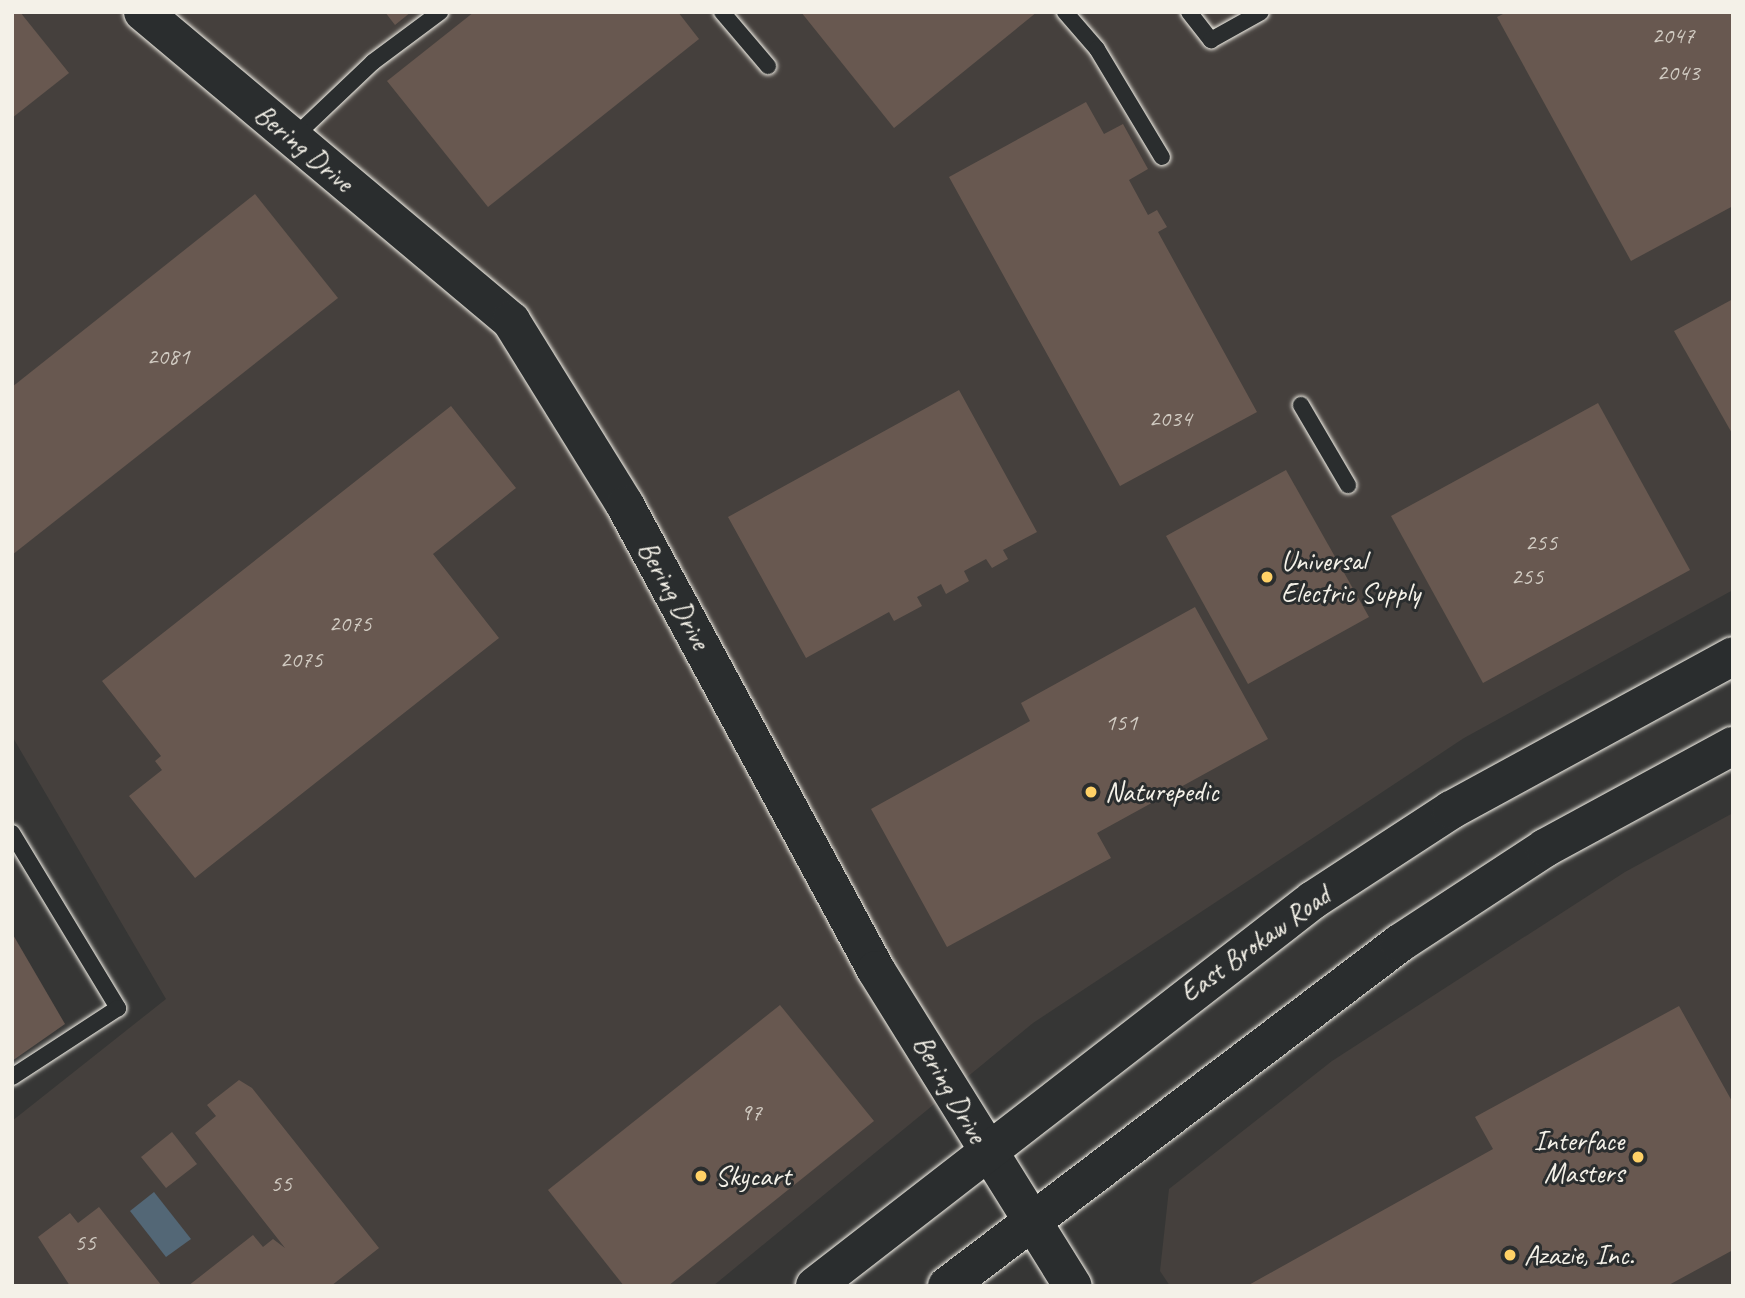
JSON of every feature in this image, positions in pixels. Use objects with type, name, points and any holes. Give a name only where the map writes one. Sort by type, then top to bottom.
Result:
[{"type":"main road","name":"Bering Drive","points":[[143,12],[510,321],[625,505],[876,970],[1028,1222],[1073,1286]]},
{"type":"main road","name":"East Brokaw Road","points":[[815,1286],[986,1151],[1341,881],[1451,810],[1733,656]]},
{"type":"main road","points":[[947,1286],[1028,1222],[1400,943],[1545,849],[1733,746]]},
{"type":"lane","points":[[293,138],[373,62],[440,12]]},
{"type":"lane","points":[[722,12],[768,66]]},
{"type":"lane","points":[[1065,12],[1097,49],[1161,157]]},
{"type":"lane","points":[[1189,12],[1211,40],[1261,12]]},
{"type":"lane","points":[[1301,405],[1348,485]]},
{"type":"lane","points":[[12,833],[118,1008],[12,1077]]},
{"type":"shaded area","points":[[12,12],[1733,12],[1733,590],[1464,738],[1033,1023],[713,1286],[12,1286],[12,1121],[166,999],[12,736]]},
{"type":"shaded area","points":[[1733,813],[1733,1286],[1170,1286],[1160,1271],[1169,1189],[1332,1061],[1625,872]]},
{"type":"water","points":[[154,1192],[191,1239],[166,1257],[130,1211]]},
{"type":"building","points":[[12,12],[20,12],[69,73],[12,118]]},
{"type":"building","points":[[385,12],[411,12],[395,25]]},
{"type":"building","points":[[474,12],[678,12],[699,39],[488,207],[387,81]]},
{"type":"building","points":[[801,12],[1037,12],[894,128]]},
{"type":"building","points":[[1507,12],[1733,12],[1733,206],[1631,261],[1497,17]]},
{"type":"building","points":[[1086,102],[1104,134],[1123,124],[1148,169],[1129,180],[1148,215],[1157,210],[1167,227],[1158,232],[1257,412],[1120,486],[949,177]]},
{"type":"building","points":[[255,194],[338,298],[12,555],[12,387]]},
{"type":"building","points":[[1733,299],[1733,435],[1674,331]]},
{"type":"building","points":[[959,390],[1037,532],[1003,550],[1008,559],[992,568],[986,559],[964,571],[969,581],[946,594],[941,584],[917,597],[922,606],[894,621],[889,612],[806,658],[728,517]]},
{"type":"building","points":[[1598,403],[1690,570],[1483,683],[1391,516]]},
{"type":"building","points":[[451,406],[516,488],[433,554],[499,638],[195,878],[129,796],[162,770],[155,761],[161,756],[102,681]]},
{"type":"building","name":"Universal Electric Supply","points":[[1286,470],[1369,617],[1248,684],[1166,536]]},
{"type":"building","points":[[1195,607],[1268,739],[1097,833],[1111,858],[947,947],[871,809],[1030,721],[1021,703]]},
{"type":"building","points":[[12,933],[65,1024],[12,1061]]},
{"type":"building","points":[[780,1005],[874,1121],[668,1286],[624,1286],[548,1190]]},
{"type":"building","points":[[1679,1006],[1733,1103],[1733,1250],[1667,1286],[1247,1286],[1493,1149],[1475,1117]]},
{"type":"building","points":[[239,1080],[252,1088],[379,1248],[331,1286],[188,1286],[253,1235],[263,1247],[273,1239],[285,1248],[195,1133],[216,1116],[207,1105]]},
{"type":"building","points":[[172,1132],[197,1164],[166,1188],[141,1157]]},
{"type":"building","points":[[99,1207],[162,1286],[70,1286],[38,1237],[70,1213],[78,1223]]},
{"type":"place","name":"Universal Electric Supply","points":[[1267,577]]},
{"type":"place","name":"Naturepedic","points":[[1091,792]]},
{"type":"place","name":"Interface Masters","points":[[1638,1157]]},
{"type":"place","name":"Skycart","points":[[701,1176]]},
{"type":"place","name":"Azazie, Inc.","points":[[1510,1255]]}]
